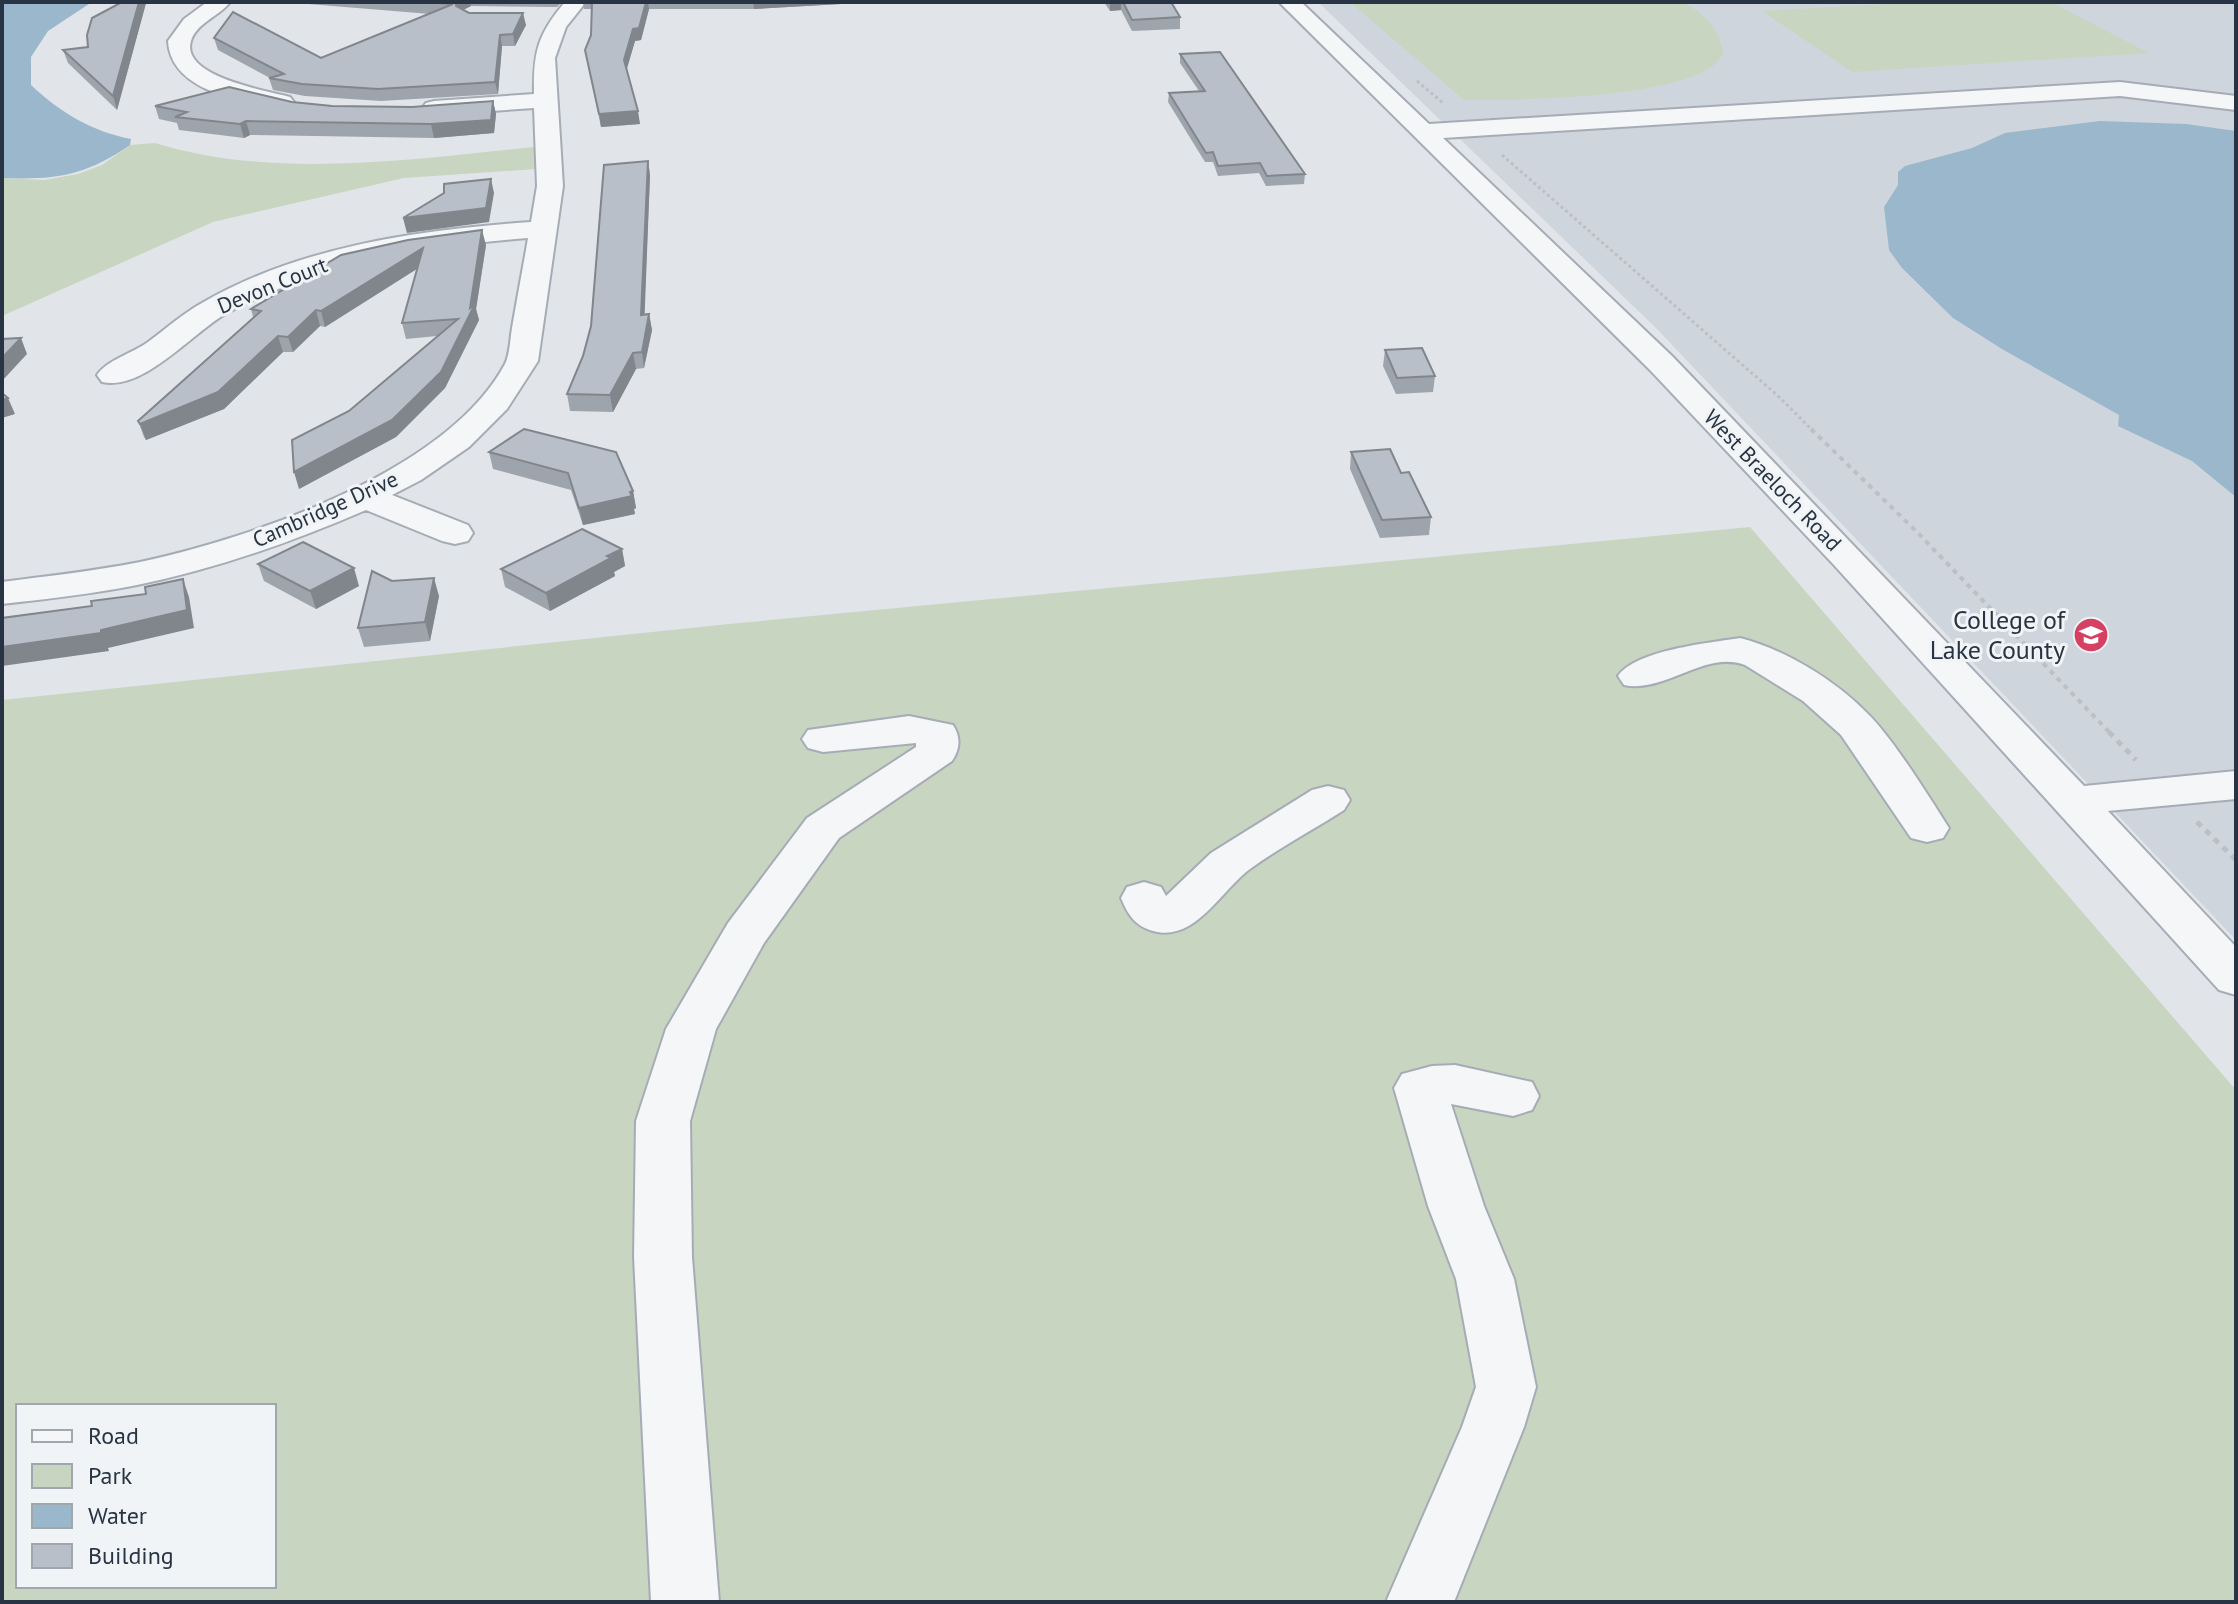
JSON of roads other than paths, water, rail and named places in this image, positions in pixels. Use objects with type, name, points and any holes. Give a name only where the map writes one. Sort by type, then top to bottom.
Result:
[{"type":"street","points":[[220,2],[195,18],[178,41],[178,53],[183,64],[220,86],[251,96],[301,105]]},
{"type":"street","name":"West Braeloch Road","points":[[1289,2],[1661,363],[1847,557],[2236,978]]},
{"type":"street","name":"Cambridge Drive","points":[[2,593],[142,572],[244,545],[328,513],[396,480],[483,417],[510,386],[522,361],[550,186],[544,58],[557,12]]},
{"type":"street","points":[[1423,132],[2120,89],[2236,103]]},
{"type":"street","points":[[414,109],[544,100]]},
{"type":"street","name":"Devon Court","points":[[113,375],[147,358],[212,309],[300,270],[402,244],[482,232],[545,229]]},
{"type":"street","points":[[363,496],[455,533]]},
{"type":"street","points":[[1638,676],[1687,658],[1740,650],[1759,657],[1817,692],[1856,726],[1927,828]]},
{"type":"street","points":[[685,1602],[663,1257],[663,1121],[691,1029],[745,935],[823,828],[937,752],[938,734],[909,729],[823,739]]},
{"type":"street","points":[[2072,801],[2236,785]]},
{"type":"street","points":[[1144,898],[1148,910],[1157,916],[1175,916],[1237,856],[1328,800]]},
{"type":"street","points":[[1420,1602],[1493,1427],[1506,1387],[1485,1279],[1456,1206],[1420,1088],[1437,1083],[1513,1096]]},
{"type":"water","points":[[2,2],[92,2],[48,31],[31,57],[31,85],[77,120],[131,139],[130,145],[99,164],[69,174],[2,178]]},
{"type":"water","points":[[2100,121],[2186,124],[2236,131],[2236,497],[2192,461],[2118,426],[2119,415],[1953,318],[1902,268],[1889,250],[1884,207],[1898,185],[1898,172],[1905,166],[1972,148],[2005,133]]},
{"type":"place","name":"College of Lake County","points":[[2091,635]]}]
